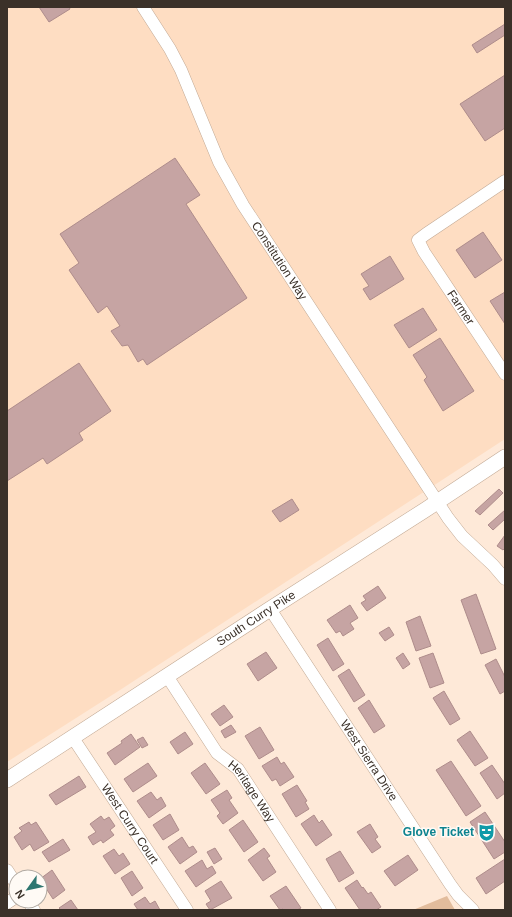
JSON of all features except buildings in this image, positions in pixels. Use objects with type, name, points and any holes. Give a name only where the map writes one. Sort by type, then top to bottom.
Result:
[{"type":"main road","name":"South Curry Pike","points":[[7,780],[505,457]]},
{"type":"street","name":"Constitution Way","points":[[143,7],[170,49],[181,70],[219,162],[243,205],[437,502],[462,536],[505,578]]},
{"type":"street","name":"Farmer","points":[[505,181],[418,240],[424,252],[505,374]]},
{"type":"street","name":"West Sierra Drive","points":[[270,609],[450,884],[458,895],[473,910]]},
{"type":"street","name":"Heritage Way","points":[[168,676],[217,754],[238,769],[330,910]]},
{"type":"street","name":"West Curry Court","points":[[73,738],[187,910]]},
{"type":"shaded area","points":[[7,7],[505,7],[505,439],[7,762]]},
{"type":"shaded area","points":[[447,896],[455,910],[413,910]]},
{"type":"place","name":"Glove Ticket","points":[[487,832]]}]
